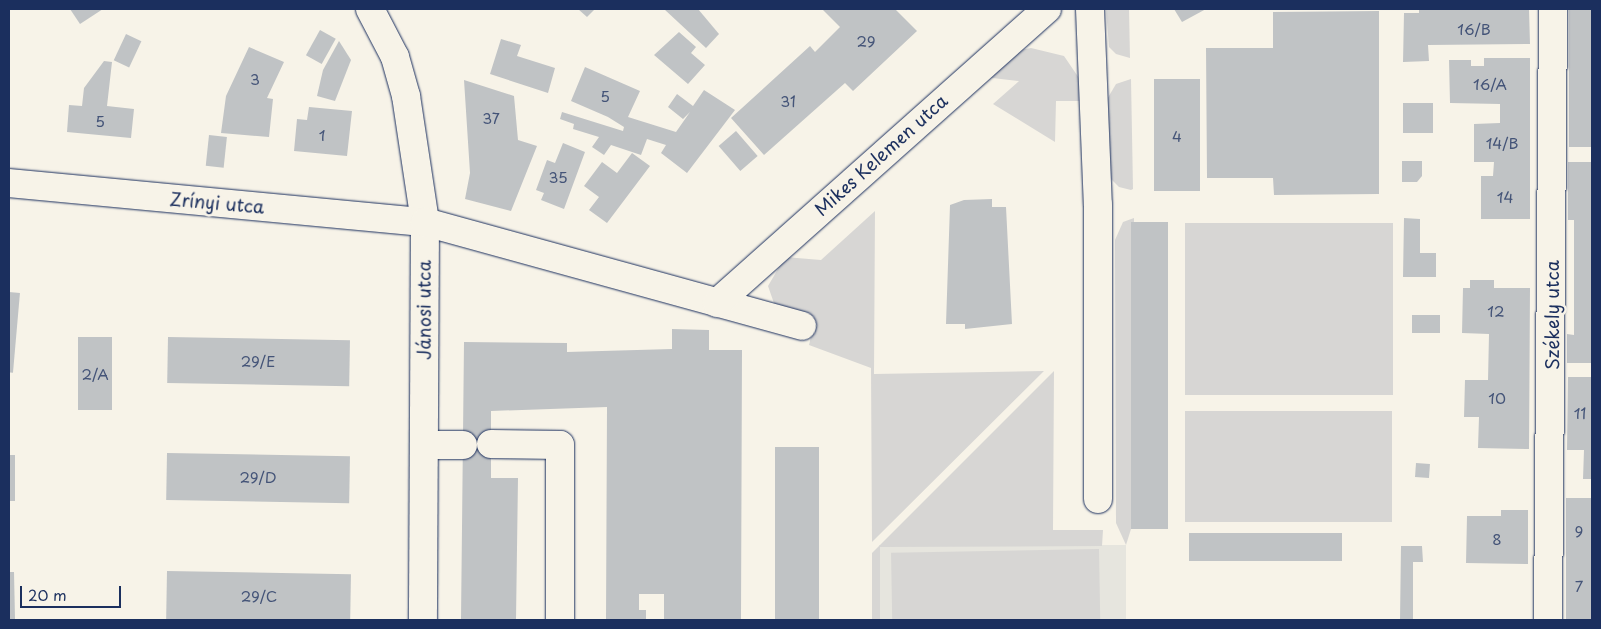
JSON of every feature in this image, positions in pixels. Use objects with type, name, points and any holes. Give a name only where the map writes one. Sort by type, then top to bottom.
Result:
[{"type":"street","name":"Jánosi utca","points":[[370,9],[395,57],[406,96],[425,222],[423,620]]},
{"type":"street","name":"Mikes Kelemen utca","points":[[717,304],[1047,9]]},
{"type":"street","points":[[1090,9],[1098,205],[1098,499]]},
{"type":"street","name":"Székely utca","points":[[1548,620],[1553,9]]},
{"type":"street","name":"Zrínyi utca","points":[[9,183],[425,222]]},
{"type":"street","points":[[425,222],[802,326]]},
{"type":"street","points":[[491,444],[560,445],[560,620]]},
{"type":"street","points":[[424,445],[463,445]]},
{"type":"shaded area","points":[[1106,9],[1129,9],[1130,58],[1116,54],[1109,47]]},
{"type":"shaded area","points":[[1031,48],[1064,56],[1081,81],[1081,101],[1056,101],[1055,142],[993,104],[1019,81],[984,77],[1015,51]]},
{"type":"shaded area","points":[[1131,79],[1133,189],[1131,190],[1119,187],[1110,178],[1106,101],[1116,84]]},
{"type":"shaded area","points":[[875,211],[874,374],[1044,371],[872,542],[871,368],[809,345],[814,324],[776,309],[768,286],[785,257],[821,260]]},
{"type":"shaded area","points":[[1134,218],[1131,529],[1126,545],[1116,523],[1115,240],[1123,222]]},
{"type":"shaded area","points":[[1185,223],[1393,223],[1393,395],[1185,395]]},
{"type":"shaded area","points":[[1054,371],[1053,530],[1103,530],[1102,546],[880,547],[880,620],[872,620],[872,553]]},
{"type":"shaded area","points":[[1185,411],[1392,411],[1392,522],[1185,522]]},
{"type":"shaded area","points":[[879,545],[1126,545],[1126,620],[879,620]]},
{"type":"shaded area","points":[[1099,549],[1100,620],[892,620],[891,553]]},
{"type":"building","points":[[70,9],[103,9],[80,24]]},
{"type":"building","points":[[578,9],[595,9],[587,17]]},
{"type":"building","points":[[664,9],[698,9],[719,34],[706,48]]},
{"type":"building","points":[[822,9],[895,9],[917,31],[853,91],[845,83],[764,155],[731,118],[810,46],[815,52],[840,27]]},
{"type":"building","points":[[1174,9],[1206,9],[1182,22]]},
{"type":"building","points":[[1419,9],[1529,9],[1530,44],[1428,45],[1429,61],[1403,62],[1404,13],[1419,13]]},
{"type":"building","points":[[1569,9],[1592,9],[1592,147],[1569,147]]},
{"type":"building","points":[[1379,11],[1379,194],[1274,195],[1273,178],[1207,178],[1206,48],[1273,48],[1273,12]]},
{"type":"building","points":[[320,30],[336,39],[322,64],[306,55]]},
{"type":"building","points":[[679,32],[696,47],[691,53],[705,65],[688,84],[654,55]]},
{"type":"building","points":[[126,34],[141,41],[129,67],[114,60]]},
{"type":"building","points":[[501,39],[521,45],[517,56],[555,68],[548,93],[490,74]]},
{"type":"building","points":[[339,41],[351,60],[335,101],[317,96],[323,70]]},
{"type":"building","points":[[249,47],[284,62],[267,98],[273,99],[269,137],[221,133],[226,96]]},
{"type":"building","points":[[1484,58],[1530,58],[1530,219],[1481,219],[1481,176],[1493,176],[1494,162],[1474,162],[1474,124],[1500,123],[1500,104],[1450,103],[1449,60],[1471,60],[1471,66],[1484,66]]},
{"type":"building","points":[[104,61],[112,62],[107,106],[134,109],[131,138],[67,132],[69,105],[82,106],[84,88]]},
{"type":"building","points":[[585,67],[640,91],[628,117],[676,132],[690,112],[683,119],[668,107],[677,94],[693,106],[704,90],[735,110],[687,173],[661,153],[666,145],[647,139],[641,155],[611,145],[604,155],[592,147],[599,137],[573,129],[574,124],[560,119],[562,112],[623,131],[624,127],[608,117],[571,101]]},
{"type":"building","points":[[1154,79],[1200,79],[1200,191],[1154,191]]},
{"type":"building","points":[[464,80],[514,96],[518,140],[537,146],[511,211],[465,199],[470,173]]},
{"type":"building","points":[[1403,103],[1433,103],[1433,133],[1403,133]]},
{"type":"building","points":[[309,107],[352,111],[347,156],[294,151],[297,119],[307,120]]},
{"type":"building","points":[[736,131],[758,156],[740,171],[719,146]]},
{"type":"building","points":[[209,135],[227,137],[224,168],[206,166]]},
{"type":"building","points":[[563,143],[585,152],[564,209],[541,200],[544,193],[536,190],[547,160],[555,163]]},
{"type":"building","points":[[632,153],[650,166],[607,223],[589,210],[599,197],[584,186],[602,162],[617,173]]},
{"type":"building","points":[[1402,161],[1422,161],[1422,176],[1417,182],[1402,182]]},
{"type":"building","points":[[1568,162],[1592,162],[1592,363],[1567,363],[1567,334],[1574,335],[1574,220],[1568,220]]},
{"type":"building","points":[[992,199],[992,207],[1006,207],[1012,324],[965,329],[965,324],[946,324],[950,205],[964,200]]},
{"type":"building","points":[[1404,218],[1420,219],[1420,253],[1436,253],[1436,277],[1403,277]]},
{"type":"building","points":[[1131,222],[1168,222],[1168,529],[1131,529]]},
{"type":"building","points":[[1470,280],[1494,280],[1494,288],[1530,288],[1529,449],[1478,448],[1479,417],[1464,417],[1465,380],[1488,380],[1489,334],[1462,333],[1463,288],[1470,288]]},
{"type":"building","points":[[9,292],[20,293],[13,373],[9,372]]},
{"type":"building","points":[[1412,315],[1440,315],[1440,333],[1412,333]]},
{"type":"building","points":[[672,329],[709,330],[709,350],[742,350],[741,620],[664,620],[664,594],[639,594],[639,610],[646,610],[646,620],[606,620],[607,407],[491,411],[491,478],[518,478],[516,620],[461,620],[464,342],[567,343],[567,352],[672,349]]},
{"type":"building","points":[[78,337],[112,337],[112,410],[78,410]]},
{"type":"building","points":[[168,337],[350,340],[349,386],[167,383]]},
{"type":"building","points":[[1568,377],[1592,377],[1592,479],[1583,479],[1584,450],[1567,450]]},
{"type":"building","points":[[775,447],[819,447],[819,620],[775,620]]},
{"type":"building","points":[[167,453],[350,456],[349,503],[166,500]]},
{"type":"building","points":[[9,455],[15,455],[15,501],[9,501]]},
{"type":"building","points":[[1416,463],[1430,464],[1429,478],[1415,477]]},
{"type":"building","points":[[1566,498],[1592,498],[1592,620],[1566,620]]},
{"type":"building","points":[[1501,510],[1528,510],[1528,564],[1466,563],[1467,516],[1501,516]]},
{"type":"building","points":[[1189,533],[1342,533],[1342,561],[1189,561]]},
{"type":"building","points":[[1401,546],[1422,546],[1423,562],[1413,562],[1413,620],[1400,620]]},
{"type":"building","points":[[167,571],[351,574],[350,620],[166,619]]},
{"type":"building","points":[[9,572],[14,572],[15,619],[9,619]]}]
